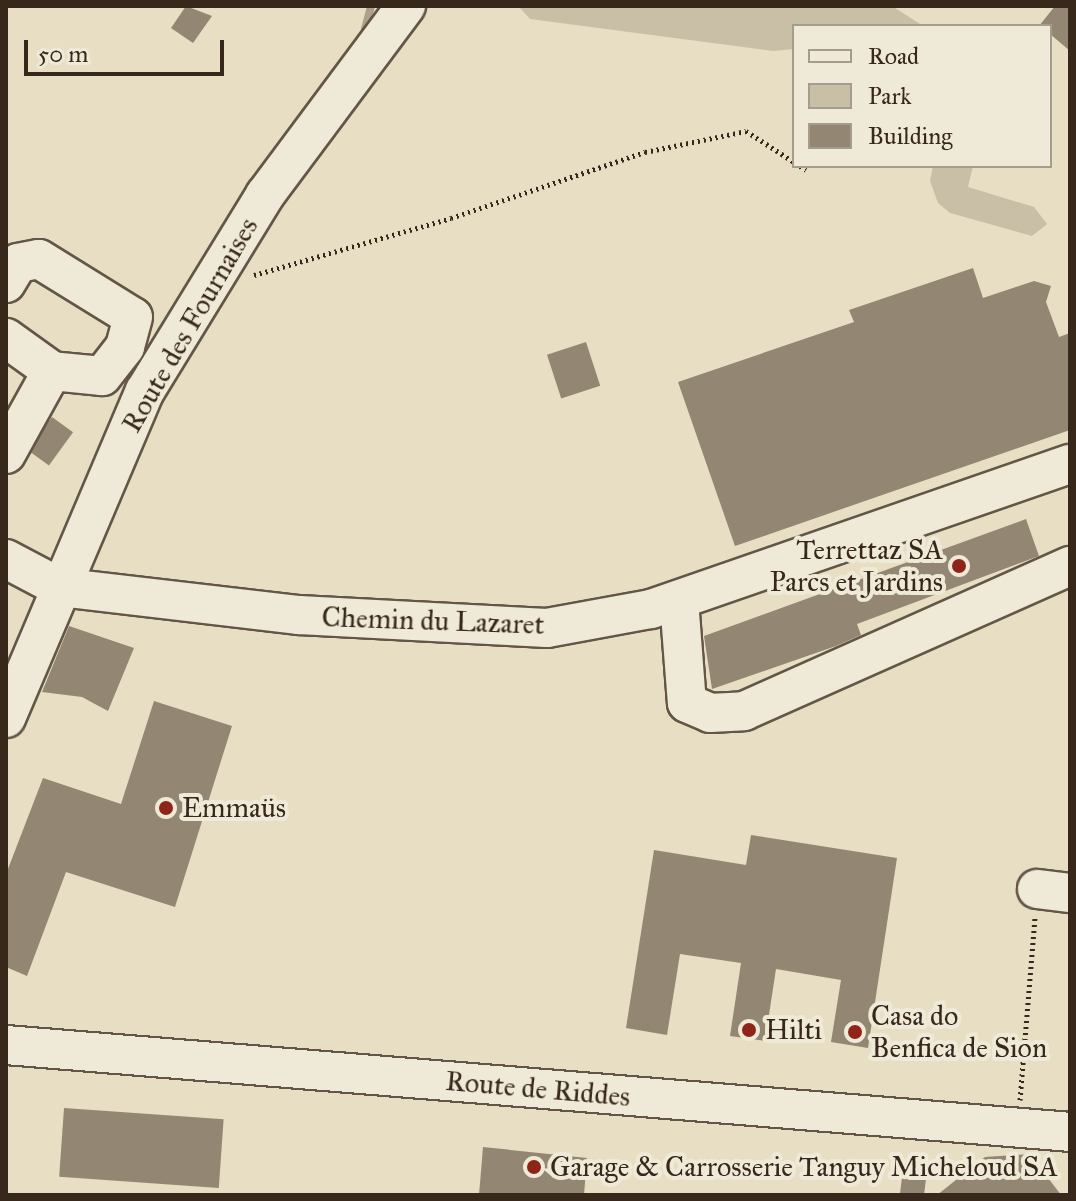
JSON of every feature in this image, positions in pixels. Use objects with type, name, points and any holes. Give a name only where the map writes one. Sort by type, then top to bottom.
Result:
[{"type":"street","name":"Route des Fournaises","points":[[6,718],[59,587],[145,391],[204,289],[406,6]]},
{"type":"street","points":[[6,283],[18,263],[39,259],[133,317],[125,347],[102,376],[52,371],[6,338]]},
{"type":"street","points":[[6,454],[52,371]]},
{"type":"street","name":"Chemin du Lazaret","points":[[59,587],[432,626],[547,628],[679,600],[1070,464]]},
{"type":"street","points":[[6,559],[59,587]]},
{"type":"street","points":[[679,600],[687,703],[710,713],[744,711],[1070,566]]},
{"type":"street","name":"Route de Riddes","points":[[6,1045],[1070,1132]]},
{"type":"path","points":[[204,289],[451,218],[645,152],[746,131],[792,161]]},
{"type":"path","points":[[1019,1108],[1054,891]]},
{"type":"green space","points":[[518,6],[892,6],[920,24],[792,24],[792,49],[773,51],[530,19]]},
{"type":"green space","points":[[933,168],[973,168],[968,187],[1034,207],[1047,224],[1032,236],[950,213],[938,203],[930,181]]},
{"type":"building","points":[[186,6],[212,16],[193,43],[171,28]]},
{"type":"building","points":[[1055,6],[1070,6],[1070,51],[1052,36],[1052,24],[1041,24]]},
{"type":"building","points":[[973,268],[983,298],[1034,281],[1051,286],[1046,302],[1059,337],[1070,333],[1070,430],[735,546],[678,382],[854,322],[849,310]]},
{"type":"building","points":[[586,342],[600,386],[561,398],[547,355]]},
{"type":"building","points":[[52,417],[73,432],[49,465],[28,450]]},
{"type":"building","points":[[1026,519],[1039,556],[857,624],[861,635],[836,646],[712,689],[704,636]]},
{"type":"building","points":[[69,626],[134,648],[108,711],[82,697],[42,692]]},
{"type":"building","points":[[154,701],[232,726],[175,907],[66,872],[27,976],[6,967],[6,874],[43,778],[121,804]]},
{"type":"building","points":[[751,835],[897,858],[868,1048],[831,1042],[841,980],[776,969],[765,1041],[730,1036],[741,963],[680,954],[667,1035],[626,1028],[654,850],[746,865]]},
{"type":"building","points":[[64,1108],[224,1119],[219,1188],[59,1177]]},
{"type":"building","name":"Garage & Carrosserie Tanguy Micheloud SA","points":[[483,1147],[587,1158],[584,1195],[479,1195]]},
{"type":"building","points":[[1030,1154],[1061,1195],[937,1195],[985,1157]]},
{"type":"building","points":[[904,1161],[928,1164],[924,1195],[900,1195]]},
{"type":"waterway","points":[[365,29],[371,6]]},
{"type":"place","name":"Terrettaz SA Parcs et Jardins","points":[[959,566]]},
{"type":"place","name":"Emmaüs","points":[[166,808]]},
{"type":"place","name":"Hilti","points":[[749,1030]]},
{"type":"place","name":"Casa do Benfica de Sion","points":[[855,1032]]},
{"type":"place","name":"Garage & Carrosserie Tanguy Micheloud SA","points":[[534,1167]]}]
